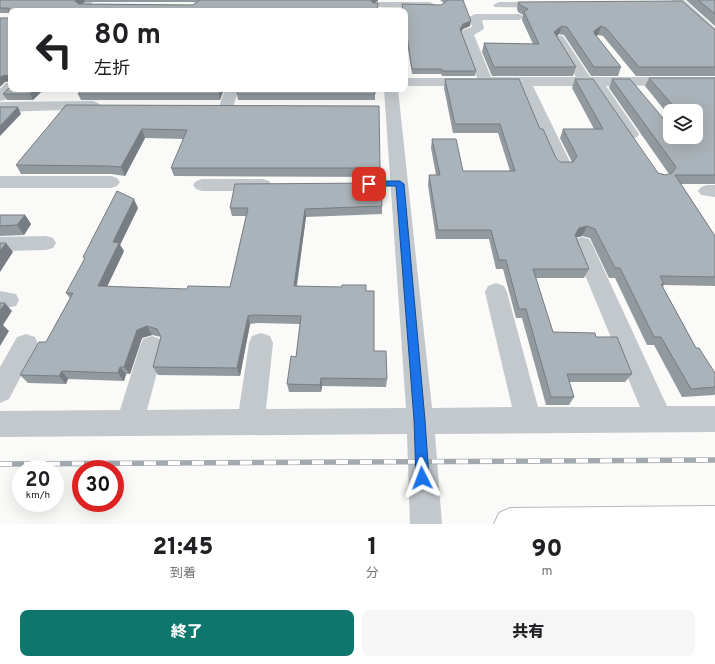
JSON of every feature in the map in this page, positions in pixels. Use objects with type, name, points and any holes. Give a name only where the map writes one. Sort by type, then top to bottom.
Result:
[{"type":"highway","points":[[510,524],[715,522]]},
{"type":"street","points":[[665,4],[679,2],[715,34]]},
{"type":"street","points":[[378,5],[440,5]]},
{"type":"street","points":[[499,5],[554,5]]},
{"type":"street","points":[[85,6],[100,6]]},
{"type":"street","points":[[486,82],[467,32],[478,29],[475,17],[535,17]]},
{"type":"street","points":[[700,20],[715,20]]},
{"type":"street","points":[[559,39],[639,145]]},
{"type":"street","points":[[622,70],[641,93]]},
{"type":"street","points":[[408,82],[715,81]]},
{"type":"street","points":[[524,82],[563,166]]},
{"type":"street","points":[[0,97],[8,89]]},
{"type":"street","points":[[227,107],[231,92]]},
{"type":"street","points":[[387,101],[392,184],[420,420],[426,524]]},
{"type":"street","points":[[0,107],[109,106]]},
{"type":"street","points":[[211,106],[243,107]]},
{"type":"street","points":[[0,182],[112,182]]},
{"type":"street","points":[[202,185],[281,185]]},
{"type":"street","points":[[0,244],[46,243]]},
{"type":"street","points":[[582,244],[658,419]]},
{"type":"street","points":[[496,292],[528,420]]},
{"type":"street","points":[[251,422],[260,343]]},
{"type":"street","points":[[0,392],[26,344]]},
{"type":"street","points":[[130,423],[152,346]]},
{"type":"street","points":[[0,424],[715,419]]},
{"type":"building","points":[[0,0],[77,0],[75,1],[79,4],[193,5],[200,0],[371,0],[373,3],[378,3],[377,8],[0,8]]},
{"type":"building","points":[[448,0],[463,0],[471,21],[463,24],[460,29],[476,71],[412,69],[408,43],[408,8],[403,8],[402,4],[441,5]]},
{"type":"building","points":[[698,0],[715,0],[715,14]]},
{"type":"building","points":[[682,1],[715,30],[715,67],[639,67],[606,28],[601,26],[594,31],[594,33],[621,67],[594,67],[567,27],[562,26],[554,32],[576,67],[494,67],[484,43],[539,44],[524,12],[528,9],[520,5],[518,2]]},
{"type":"building","points":[[0,18],[8,18],[8,75],[0,77]]},
{"type":"building","points":[[649,78],[715,78],[715,175],[675,175],[715,236],[715,277],[660,276],[664,284],[661,284],[696,348],[699,348],[715,373],[715,387],[691,389],[661,337],[654,337],[620,268],[615,268],[595,229],[587,226],[579,228],[575,235],[589,269],[533,269],[553,332],[595,333],[596,337],[617,337],[632,374],[567,374],[574,397],[551,397],[526,309],[519,309],[506,260],[499,260],[491,230],[438,230],[429,175],[440,175],[432,139],[456,139],[463,171],[515,171],[500,124],[455,124],[445,79],[519,79],[540,129],[543,129],[556,158],[560,162],[573,162],[577,156],[563,129],[603,129],[575,79],[593,79],[658,173],[665,175],[672,173],[676,167],[612,79],[630,79],[663,118],[663,144],[703,144],[703,104],[672,104]]},
{"type":"building","points":[[8,89],[8,92],[32,92],[30,94],[3,94]]},
{"type":"building","points":[[80,92],[220,92],[219,94],[78,94]]},
{"type":"building","points":[[237,92],[375,92],[375,94],[237,94]]},
{"type":"building","points":[[66,105],[379,106],[380,168],[171,168],[187,130],[142,129],[121,167],[16,165]]},
{"type":"building","points":[[0,107],[18,107],[0,126]]},
{"type":"building","points":[[381,183],[382,206],[305,209],[294,286],[342,287],[342,285],[366,285],[366,291],[374,291],[374,351],[386,351],[387,379],[321,378],[320,385],[287,384],[291,356],[296,357],[301,316],[255,315],[248,316],[237,368],[153,367],[161,337],[157,329],[147,326],[137,330],[124,367],[120,367],[118,373],[62,371],[59,376],[20,375],[39,342],[46,342],[73,293],[66,293],[85,258],[83,257],[117,191],[134,199],[113,242],[119,243],[98,286],[187,289],[188,286],[230,287],[248,208],[230,208],[235,184]]},
{"type":"building","points":[[0,215],[25,215],[17,225],[0,226]]},
{"type":"building","points":[[0,243],[6,243],[0,251]]},
{"type":"building","points":[[0,303],[5,303],[0,311]]},
{"type":"railway","points":[[0,464],[715,460]]},
{"type":"route","points":[[369,184],[400,184],[420,420],[422,478]]}]
